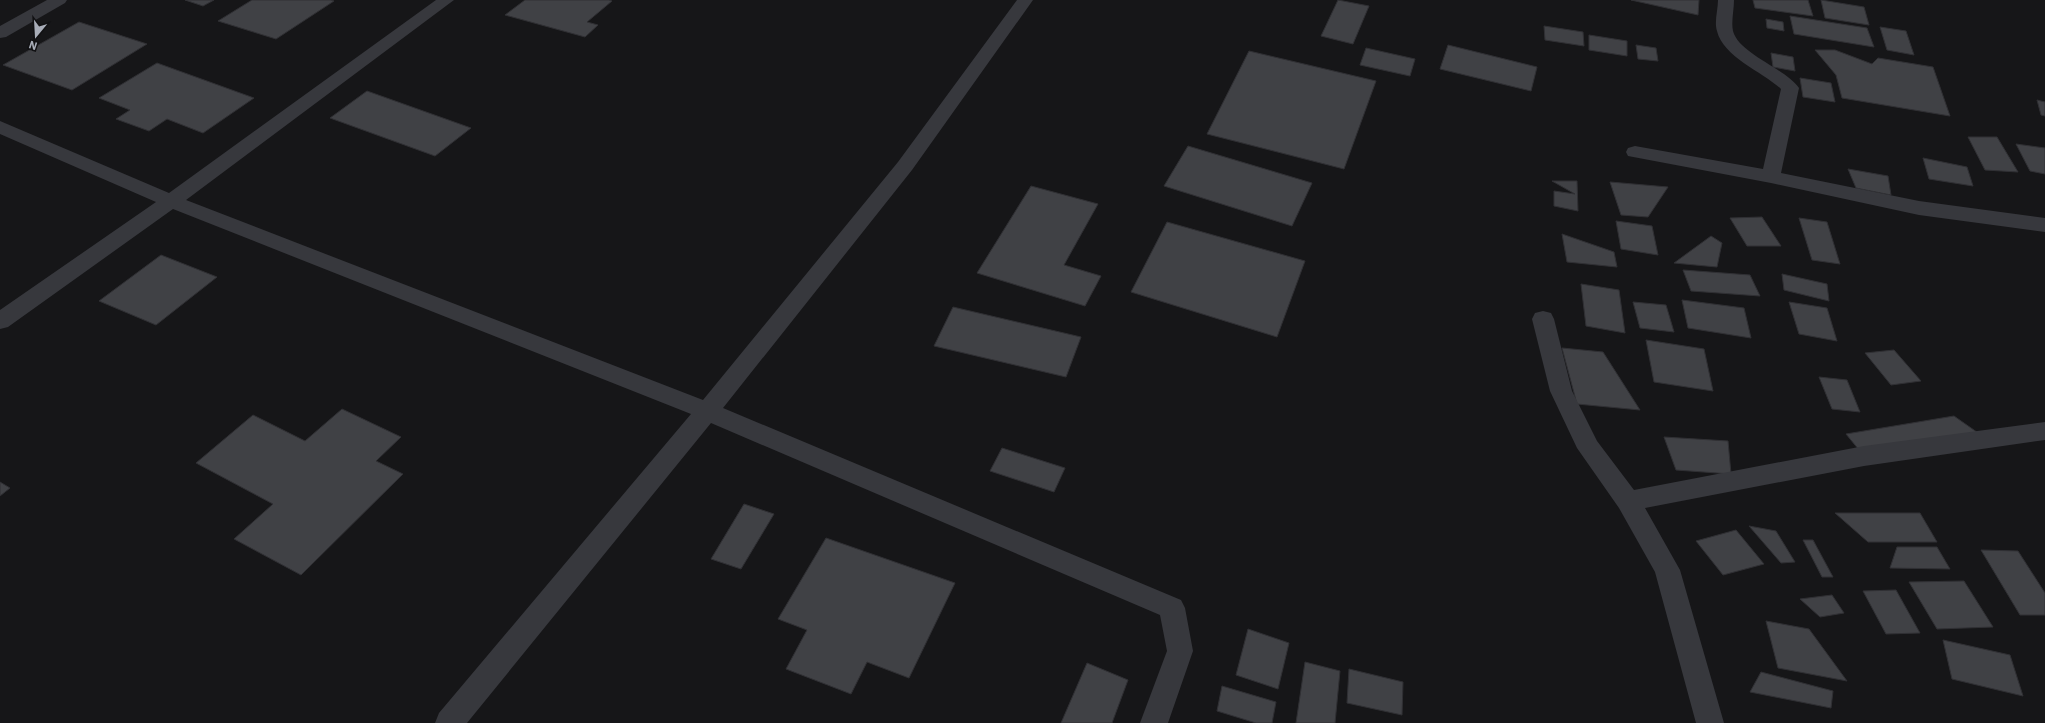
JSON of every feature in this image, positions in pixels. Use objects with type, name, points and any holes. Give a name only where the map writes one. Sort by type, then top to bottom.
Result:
[{"type":"street","points":[[0,34],[59,0]]},
{"type":"street","points":[[0,321],[171,201],[446,0]]},
{"type":"street","points":[[449,723],[706,411],[905,166],[1025,0]]},
{"type":"street","points":[[1726,0],[1725,32],[1730,43],[1774,75],[1782,79],[1790,88],[1771,177]]},
{"type":"street","points":[[0,127],[171,201],[706,411],[1172,608],[1180,651],[1154,723]]},
{"type":"street","points":[[1635,152],[1771,177],[1919,208],[2045,225]]},
{"type":"street","points":[[1543,319],[1561,390],[1589,448],[1628,501],[1667,570],[1710,723]]},
{"type":"street","points":[[1628,501],[1864,456],[2045,431]]},
{"type":"building","points":[[185,0],[214,0],[203,6]]},
{"type":"building","points":[[252,0],[334,1],[276,39],[218,21]]},
{"type":"building","points":[[525,0],[612,1],[587,22],[598,25],[585,37],[505,15]]},
{"type":"building","points":[[1338,0],[1369,6],[1353,44],[1321,36]]},
{"type":"building","points":[[1631,0],[1699,0],[1698,15]]},
{"type":"building","points":[[1753,0],[1808,0],[1813,16],[1755,8]]},
{"type":"building","points":[[1821,0],[1864,7],[1869,25],[1825,18]]},
{"type":"building","points":[[1790,16],[1867,28],[1874,47],[1794,34]]},
{"type":"building","points":[[1766,19],[1783,22],[1784,31],[1767,28]]},
{"type":"building","points":[[79,22],[147,44],[72,90],[3,65]]},
{"type":"building","points":[[1544,26],[1583,32],[1584,46],[1545,40]]},
{"type":"building","points":[[1880,27],[1906,31],[1914,55],[1887,50]]},
{"type":"building","points":[[1589,35],[1627,41],[1627,56],[1589,50]]},
{"type":"building","points":[[1448,45],[1537,67],[1531,91],[1440,69]]},
{"type":"building","points":[[1636,45],[1656,48],[1658,61],[1638,59]]},
{"type":"building","points":[[1366,48],[1415,59],[1410,76],[1360,65]]},
{"type":"building","points":[[1815,50],[1835,50],[1872,64],[1878,58],[1933,67],[1950,116],[1842,98],[1836,75]]},
{"type":"building","points":[[1249,51],[1376,81],[1344,169],[1207,134]]},
{"type":"building","points":[[1771,53],[1793,57],[1795,71],[1773,67]]},
{"type":"building","points":[[157,63],[254,98],[203,133],[167,119],[149,131],[116,119],[130,110],[99,98]]},
{"type":"building","points":[[1800,78],[1831,83],[1835,102],[1803,97]]},
{"type":"building","points":[[367,91],[471,128],[435,156],[330,118]]},
{"type":"building","points":[[2037,100],[2045,102],[2045,116],[2041,115]]},
{"type":"building","points":[[1968,137],[1997,137],[2018,172],[1985,170]]},
{"type":"building","points":[[2016,144],[2045,148],[2045,174],[2030,171]]},
{"type":"building","points":[[1188,146],[1312,183],[1292,226],[1164,186]]},
{"type":"building","points":[[1923,158],[1967,167],[1973,186],[1929,179]]},
{"type":"building","points":[[1848,169],[1888,176],[1891,195],[1856,188]]},
{"type":"building","points":[[1552,181],[1577,181],[1578,211],[1554,206],[1554,191],[1575,194]]},
{"type":"building","points":[[1610,182],[1668,187],[1648,217],[1621,215]]},
{"type":"building","points":[[1031,186],[1098,204],[1064,265],[1101,276],[1085,306],[977,273]]},
{"type":"building","points":[[1762,217],[1781,246],[1747,246],[1730,218]]},
{"type":"building","points":[[1799,218],[1827,222],[1840,264],[1812,260]]},
{"type":"building","points":[[1616,221],[1652,226],[1658,255],[1621,249]]},
{"type":"building","points":[[1167,222],[1305,261],[1277,337],[1131,292]]},
{"type":"building","points":[[1562,234],[1614,252],[1617,267],[1567,262]]},
{"type":"building","points":[[1711,236],[1722,243],[1717,267],[1674,263]]},
{"type":"building","points":[[161,255],[217,277],[156,325],[99,301]]},
{"type":"building","points":[[1683,270],[1750,275],[1760,296],[1691,291]]},
{"type":"building","points":[[1782,274],[1827,284],[1829,301],[1784,290]]},
{"type":"building","points":[[1581,284],[1619,290],[1625,333],[1586,326]]},
{"type":"building","points":[[1682,300],[1744,308],[1751,338],[1688,328]]},
{"type":"building","points":[[1633,302],[1666,305],[1674,332],[1640,328]]},
{"type":"building","points":[[1789,302],[1827,308],[1837,341],[1799,334]]},
{"type":"building","points":[[953,307],[1081,337],[1066,377],[934,346]]},
{"type":"building","points":[[1646,340],[1704,349],[1713,391],[1654,382]]},
{"type":"building","points":[[1562,348],[1603,352],[1640,410],[1577,404]]},
{"type":"building","points":[[1894,350],[1921,381],[1891,385],[1865,353]]},
{"type":"building","points":[[1819,377],[1847,380],[1860,412],[1832,409]]},
{"type":"building","points":[[342,409],[401,437],[376,461],[403,474],[301,575],[234,539],[273,504],[196,463],[253,415],[305,441]]},
{"type":"building","points":[[1954,416],[1981,435],[1864,456],[1846,434]]},
{"type":"building","points":[[1664,437],[1728,441],[1731,474],[1676,470]]},
{"type":"building","points":[[1002,448],[1065,468],[1054,492],[990,471]]},
{"type":"building","points":[[0,482],[10,488],[0,496]]},
{"type":"building","points":[[744,504],[774,514],[741,569],[711,559]]},
{"type":"building","points":[[1835,513],[1920,513],[1937,542],[1868,542]]},
{"type":"building","points":[[1749,526],[1776,531],[1795,562],[1781,563]]},
{"type":"building","points":[[1736,530],[1764,564],[1723,575],[1696,541]]},
{"type":"building","points":[[826,538],[955,583],[909,678],[867,662],[851,694],[786,669],[807,630],[778,619]]},
{"type":"building","points":[[1803,540],[1813,540],[1833,577],[1822,577]]},
{"type":"building","points":[[1897,547],[1937,547],[1950,569],[1890,568]]},
{"type":"building","points":[[1981,550],[2018,551],[2045,593],[2045,615],[2020,615]]},
{"type":"building","points":[[1964,581],[1993,627],[1937,629],[1909,582]]},
{"type":"building","points":[[1896,590],[1920,633],[1886,634],[1863,591]]},
{"type":"building","points":[[1832,595],[1844,613],[1820,617],[1800,599]]},
{"type":"building","points":[[1766,621],[1809,629],[1847,681],[1778,668]]},
{"type":"building","points":[[1248,629],[1289,643],[1278,689],[1236,675]]},
{"type":"building","points":[[1943,640],[2010,655],[2023,696],[1952,679]]},
{"type":"building","points":[[1305,662],[1340,671],[1335,723],[1296,723]]},
{"type":"building","points":[[1087,663],[1128,680],[1112,723],[1061,723]]},
{"type":"building","points":[[1349,669],[1403,682],[1402,715],[1347,703]]},
{"type":"building","points":[[1761,672],[1833,691],[1831,708],[1750,692]]},
{"type":"building","points":[[1222,686],[1276,702],[1272,723],[1256,723],[1217,711]]}]
